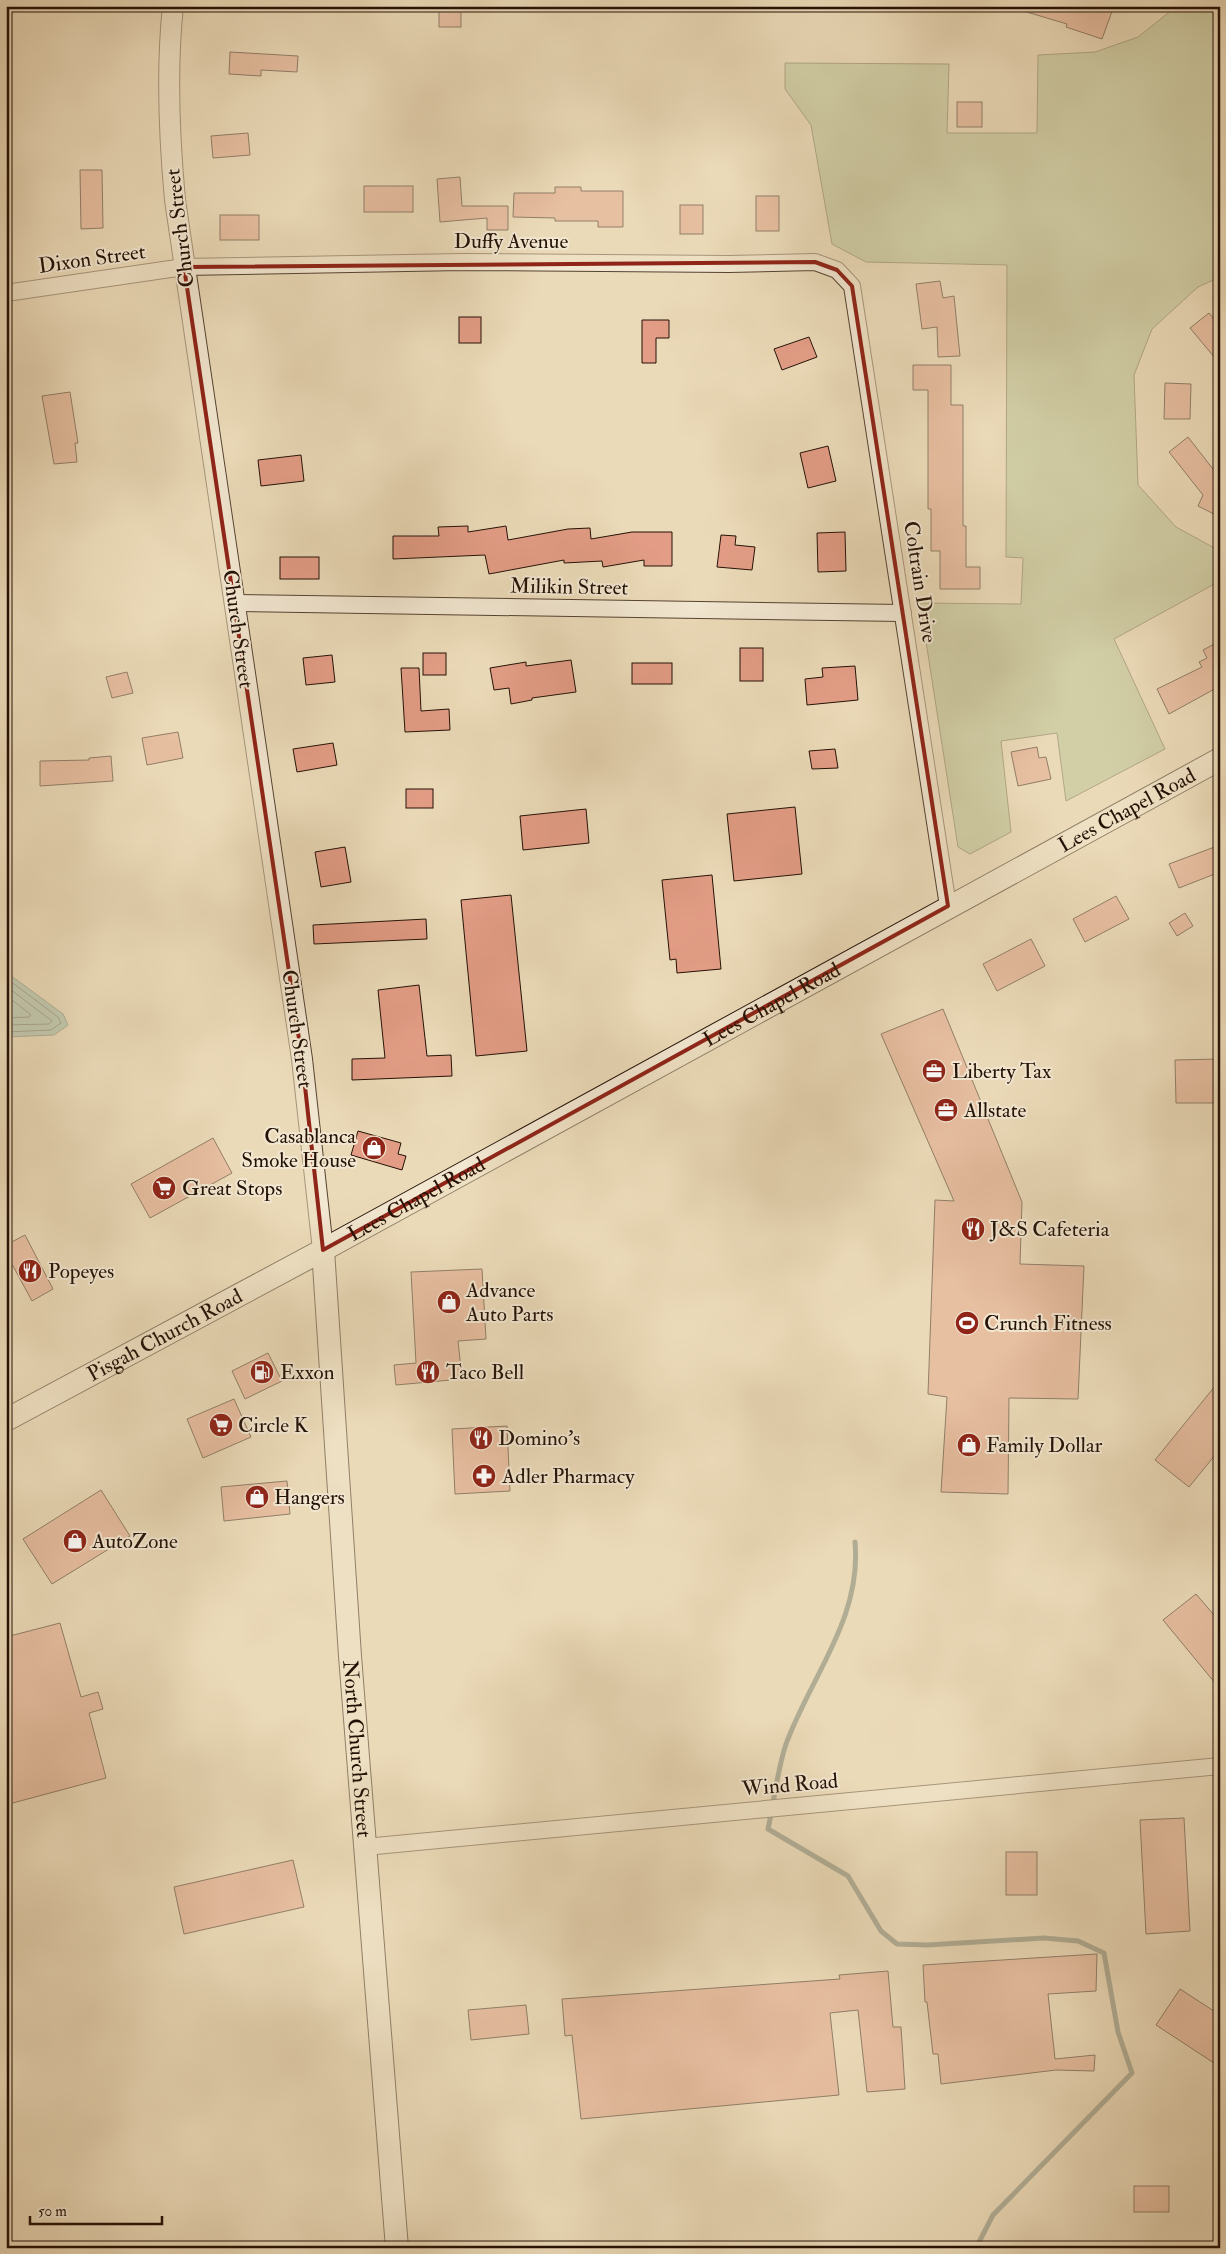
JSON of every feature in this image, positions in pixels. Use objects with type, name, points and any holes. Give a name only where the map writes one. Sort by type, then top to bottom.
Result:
[{"type":"main road","name":"Lees Chapel Road","points":[[323,1250],[948,906],[1220,759]]},
{"type":"main road","name":"Pisgah Church Road","points":[[6,1420],[323,1250]]},
{"type":"main road","name":"North Church Street","points":[[323,1250],[365,1848],[397,2248]]},
{"type":"street","name":"Church Street","points":[[173,6],[168,83],[170,138],[184,266],[302,1059],[323,1250]]},
{"type":"street","name":"Duffy Avenue","points":[[184,266],[456,262],[729,264],[815,262],[837,270]]},
{"type":"street","name":"Dixon Street","points":[[6,293],[184,266]]},
{"type":"street","name":"Coltrain Drive","points":[[837,270],[852,286],[948,906]]},
{"type":"street","name":"Milikin Street","points":[[234,603],[903,613]]},
{"type":"street","name":"Wind Road","points":[[365,1848],[1220,1766]]},
{"type":"highlighted area","points":[[815,262],[837,270],[852,286],[948,906],[323,1250],[302,1059],[184,267]]},
{"type":"green space","points":[[1177,6],[1220,6],[1220,277],[1198,287],[1152,329],[1134,375],[1138,485],[1176,527],[1220,551],[1220,581],[1114,639],[1165,749],[1066,801],[1057,733],[1001,741],[1011,832],[970,854],[958,847],[920,603],[1021,604],[1023,558],[1006,557],[1007,265],[866,262],[832,244],[811,125],[785,89],[785,63],[949,64],[947,133],[1037,133],[1038,55],[1095,52],[1138,37]]},
{"type":"water","points":[[6,972],[63,1014],[68,1025],[54,1035],[6,1037]]},
{"type":"building","points":[[439,6],[461,6],[461,27],[439,27]]},
{"type":"building","points":[[1020,6],[1114,6],[1102,39],[1066,27],[1067,24],[1020,10]]},
{"type":"building","points":[[230,52],[298,56],[297,72],[261,70],[261,76],[229,74]]},
{"type":"building","points":[[957,102],[982,102],[982,127],[957,127]]},
{"type":"building","points":[[248,133],[250,155],[213,158],[211,136]]},
{"type":"building","points":[[80,170],[102,170],[103,228],[81,229]]},
{"type":"building","points":[[460,177],[462,206],[508,206],[508,230],[487,230],[487,218],[440,222],[437,179]]},
{"type":"building","points":[[364,186],[413,186],[413,212],[364,212]]},
{"type":"building","points":[[555,187],[581,187],[581,191],[623,191],[623,227],[598,227],[598,221],[555,221],[555,218],[513,217],[514,193],[555,193]]},
{"type":"building","points":[[756,196],[779,196],[779,231],[756,231]]},
{"type":"building","points":[[680,205],[703,205],[703,234],[680,234]]},
{"type":"building","points":[[220,215],[259,215],[259,240],[220,240]]},
{"type":"building","points":[[940,281],[943,298],[954,296],[960,356],[938,357],[937,327],[922,329],[916,284]]},
{"type":"building","points":[[1209,313],[1220,326],[1220,364],[1190,328]]},
{"type":"building","points":[[459,317],[481,317],[481,343],[459,343]]},
{"type":"building","points":[[642,320],[669,320],[669,338],[656,338],[656,363],[642,363]]},
{"type":"building","points":[[809,337],[817,357],[782,370],[774,349]]},
{"type":"building","points":[[913,365],[951,365],[951,405],[963,405],[963,526],[966,526],[966,567],[980,567],[980,589],[940,589],[940,551],[931,551],[931,509],[928,509],[928,390],[913,390]]},
{"type":"building","points":[[1165,383],[1191,384],[1190,419],[1164,419]]},
{"type":"building","points":[[70,392],[78,443],[75,443],[77,462],[54,464],[42,396]]},
{"type":"building","points":[[1188,437],[1213,469],[1220,473],[1220,517],[1198,506],[1203,495],[1169,452]]},
{"type":"building","points":[[828,446],[836,481],[808,488],[800,453]]},
{"type":"building","points":[[301,455],[304,481],[261,486],[258,460]]},
{"type":"building","points":[[468,526],[468,532],[506,526],[508,540],[568,529],[590,528],[591,539],[632,532],[672,532],[672,566],[644,566],[644,560],[603,567],[602,561],[564,563],[564,560],[489,574],[485,555],[393,559],[393,536],[439,536],[438,527]]},
{"type":"building","points":[[845,532],[846,571],[818,572],[817,533]]},
{"type":"building","points":[[721,535],[736,536],[735,545],[755,547],[752,570],[717,567]]},
{"type":"building","points":[[280,557],[319,557],[319,579],[280,579]]},
{"type":"building","points":[[1220,641],[1220,686],[1169,714],[1157,689],[1202,667],[1199,662],[1207,658],[1203,650]]},
{"type":"building","points":[[740,648],[763,648],[763,681],[740,681]]},
{"type":"building","points":[[423,653],[446,653],[446,675],[423,675]]},
{"type":"building","points":[[332,655],[335,682],[306,685],[303,658]]},
{"type":"building","points":[[571,660],[576,692],[532,698],[532,700],[511,704],[509,688],[494,690],[490,668],[526,662],[526,666]]},
{"type":"building","points":[[632,663],[672,663],[672,684],[632,684]]},
{"type":"building","points":[[855,666],[858,700],[807,705],[805,679],[823,677],[822,668]]},
{"type":"building","points":[[401,668],[419,668],[421,711],[449,709],[450,730],[405,732]]},
{"type":"building","points":[[127,672],[133,693],[112,698],[106,677]]},
{"type":"building","points":[[178,732],[183,758],[147,765],[142,738]]},
{"type":"building","points":[[333,743],[337,765],[297,772],[293,749]]},
{"type":"building","points":[[1037,747],[1039,758],[1046,757],[1051,779],[1018,786],[1011,752]]},
{"type":"building","points":[[835,749],[838,768],[812,769],[809,751]]},
{"type":"building","points":[[111,756],[113,781],[40,786],[40,761],[89,760],[89,758]]},
{"type":"building","points":[[406,789],[433,789],[433,808],[406,808]]},
{"type":"building","points":[[795,807],[802,874],[734,881],[727,814]]},
{"type":"building","points":[[586,809],[589,843],[523,850],[520,816]]},
{"type":"building","points":[[1220,845],[1220,872],[1179,888],[1169,864]]},
{"type":"building","points":[[345,847],[351,882],[321,887],[315,852]]},
{"type":"building","points":[[712,875],[721,969],[677,973],[676,959],[670,960],[662,880]]},
{"type":"building","points":[[511,895],[527,1051],[476,1056],[461,900]]},
{"type":"building","points":[[1116,896],[1129,919],[1085,942],[1073,919]]},
{"type":"building","points":[[1185,913],[1193,926],[1177,936],[1169,923]]},
{"type":"building","points":[[426,919],[427,939],[314,944],[313,925]]},
{"type":"building","points":[[1031,939],[1045,966],[997,991],[983,964]]},
{"type":"building","points":[[419,985],[427,1056],[451,1055],[452,1076],[352,1080],[352,1059],[385,1058],[378,990]]},
{"type":"building","points":[[943,1009],[1022,1202],[1020,1264],[1084,1266],[1078,1399],[1009,1398],[1008,1494],[941,1492],[947,1397],[928,1394],[935,1200],[954,1201],[881,1034]]},
{"type":"building","points":[[1220,1059],[1220,1103],[1176,1103],[1175,1060]]},
{"type":"building","points":[[358,1131],[401,1143],[398,1154],[406,1156],[402,1170],[351,1155]]},
{"type":"building","points":[[213,1138],[232,1173],[150,1218],[131,1184]]},
{"type":"building","name":"Popeyes","points":[[25,1235],[53,1289],[32,1301],[6,1253],[6,1245]]},
{"type":"building","points":[[482,1269],[486,1339],[458,1341],[462,1379],[396,1385],[394,1365],[416,1363],[411,1272]]},
{"type":"building","points":[[268,1353],[282,1381],[245,1399],[232,1371]]},
{"type":"building","points":[[1220,1380],[1220,1449],[1189,1487],[1155,1460]]},
{"type":"building","points":[[234,1399],[251,1437],[203,1458],[187,1419]]},
{"type":"building","points":[[507,1426],[510,1491],[455,1494],[452,1429]]},
{"type":"building","points":[[287,1481],[290,1514],[224,1521],[221,1487]]},
{"type":"building","points":[[101,1490],[130,1536],[52,1584],[23,1539]]},
{"type":"building","points":[[1196,1594],[1220,1622],[1220,1689],[1163,1620]]},
{"type":"building","points":[[60,1623],[81,1697],[98,1692],[103,1709],[89,1713],[106,1778],[9,1804],[6,1792],[6,1637]]},
{"type":"building","points":[[1184,1818],[1190,1931],[1146,1934],[1140,1820]]},
{"type":"building","points":[[1006,1852],[1037,1852],[1037,1895],[1006,1895]]},
{"type":"building","points":[[293,1860],[304,1907],[184,1934],[174,1887]]},
{"type":"building","points":[[1097,1954],[1096,1991],[1048,1994],[1055,2059],[1095,2055],[1094,2071],[1056,2070],[941,2084],[938,2054],[933,2054],[927,2002],[925,2002],[923,1965]]},
{"type":"building","points":[[888,1971],[893,2027],[901,2027],[905,2089],[867,2092],[858,2010],[830,2013],[839,2095],[581,2119],[572,2035],[565,2036],[562,1999],[840,1979],[839,1975]]},
{"type":"building","points":[[1180,1989],[1220,2015],[1220,2067],[1156,2025]]},
{"type":"building","points":[[526,2005],[529,2034],[471,2040],[468,2010]]},
{"type":"building","points":[[1134,2186],[1169,2186],[1169,2212],[1134,2212]]},
{"type":"waterway","points":[[855,1542],[855,1570],[851,1596],[843,1621],[786,1744],[768,1829],[848,1876],[881,1931],[897,1944],[927,1945],[1044,1938],[1078,1941],[1104,1953],[1118,2032],[1132,2073],[993,2215],[976,2248]]},
{"type":"place","name":"Liberty Tax","points":[[934,1071]]},
{"type":"place","name":"Allstate","points":[[946,1110]]},
{"type":"place","name":"Casablanca Smoke House","points":[[374,1148]]},
{"type":"place","name":"Great Stops","points":[[164,1188]]},
{"type":"place","name":"J&S Cafeteria","points":[[973,1229]]},
{"type":"place","name":"Popeyes","points":[[30,1271]]},
{"type":"place","name":"Advance Auto Parts","points":[[449,1302]]},
{"type":"place","name":"Crunch Fitness","points":[[967,1323]]},
{"type":"place","name":"Exxon","points":[[262,1372]]},
{"type":"place","name":"Taco Bell","points":[[428,1372]]},
{"type":"place","name":"Circle K","points":[[221,1425]]},
{"type":"place","name":"Domino's","points":[[481,1438]]},
{"type":"place","name":"Family Dollar","points":[[969,1445]]},
{"type":"place","name":"Adler Pharmacy","points":[[484,1476]]},
{"type":"place","name":"Hangers","points":[[257,1497]]},
{"type":"place","name":"AutoZone","points":[[75,1541]]}]
